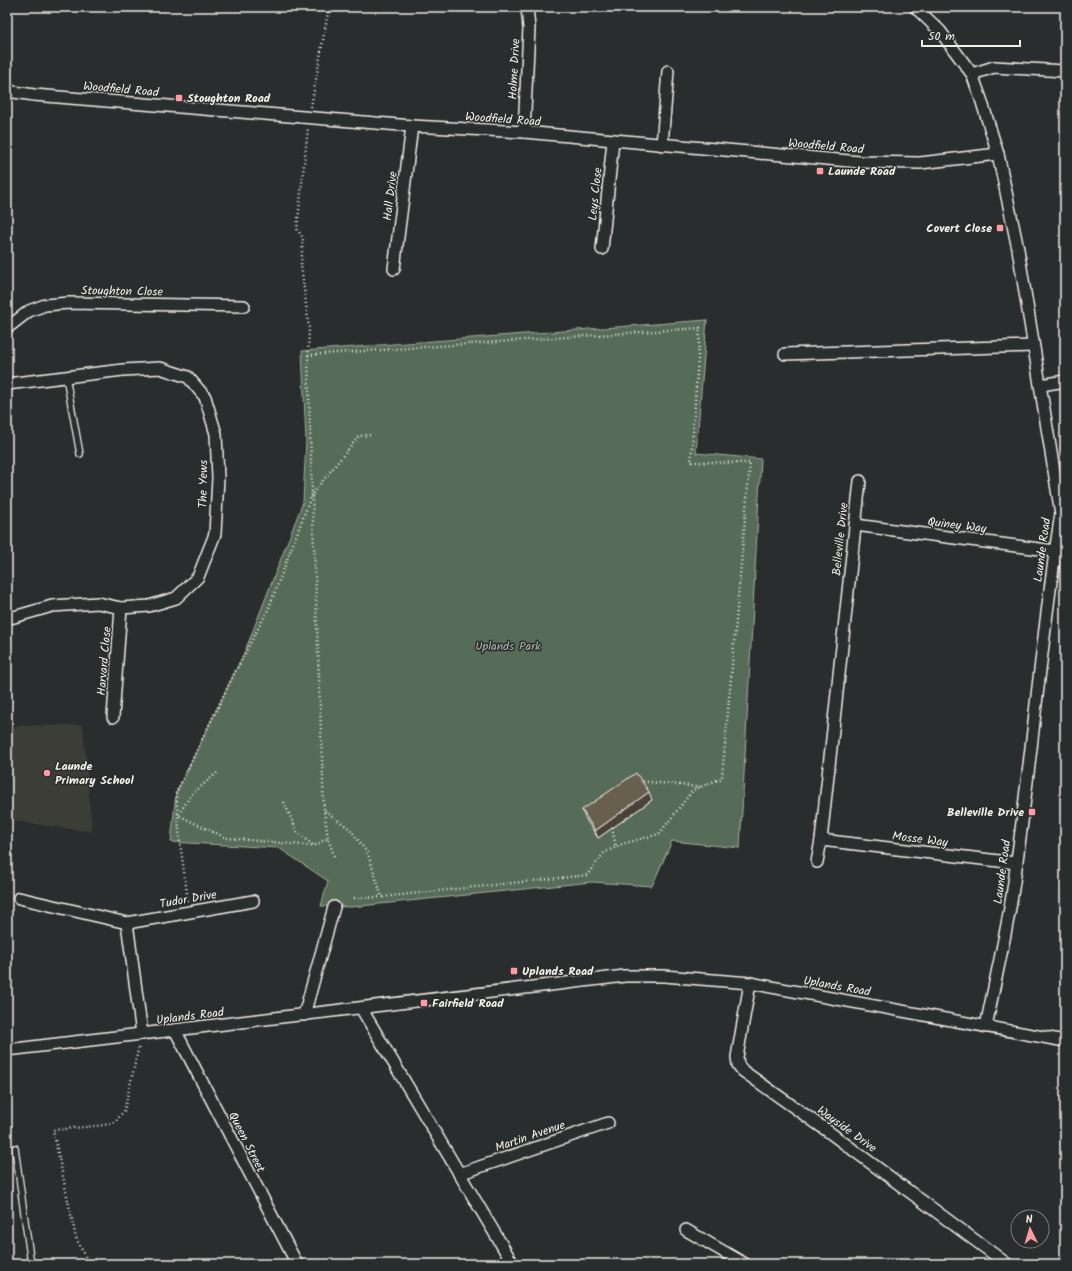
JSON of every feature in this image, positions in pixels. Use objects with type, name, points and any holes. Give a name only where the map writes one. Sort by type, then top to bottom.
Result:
[{"type":"street","name":"Holme Drive","points":[[524,132],[529,28],[527,7]]},
{"type":"street","name":"Launde Road","points":[[916,7],[940,31],[972,74],[998,154],[1018,249],[1061,514],[1055,551],[1016,864],[1010,904],[986,1027]]},
{"type":"street","points":[[972,74],[994,67],[1065,71]]},
{"type":"street","points":[[662,144],[668,71]]},
{"type":"street","name":"Woodfield Road","points":[[7,91],[42,96],[412,126],[524,132],[860,162],[920,163],[998,154]]},
{"type":"street","name":"Hall Drive","points":[[394,269],[412,126]]},
{"type":"street","name":"Leys Close","points":[[602,249],[613,141]]},
{"type":"street","name":"Stoughton Close","points":[[7,328],[30,311],[45,304],[69,303],[244,306]]},
{"type":"street","points":[[785,354],[1033,346]]},
{"type":"street","name":"The Yews","points":[[7,384],[123,370],[160,368],[188,377],[205,397],[216,434],[218,478],[215,534],[198,576],[176,598],[149,606],[121,608],[98,603],[52,606],[7,619]]},
{"type":"street","points":[[1040,385],[1065,381]]},
{"type":"street","name":"Belleville Drive","points":[[817,862],[821,840],[860,481]]},
{"type":"street","name":"Quiney Way","points":[[855,525],[1055,551]]},
{"type":"street","name":"Harvard Close","points":[[112,717],[121,608]]},
{"type":"street","name":"Mosse Way","points":[[821,840],[1016,864]]},
{"type":"street","name":"Tudor Drive","points":[[19,898],[128,923],[253,901]]},
{"type":"street","points":[[304,1015],[334,906]]},
{"type":"street","points":[[128,923],[142,1034]]},
{"type":"street","name":"Uplands Road","points":[[7,1050],[625,976],[664,976],[750,983],[1065,1041]]},
{"type":"street","name":"Wayside Drive","points":[[750,983],[737,1057],[738,1065],[743,1071],[829,1132],[1007,1264]]},
{"type":"street","points":[[361,1008],[513,1264]]},
{"type":"street","name":"Queen Street","points":[[175,1030],[297,1264]]},
{"type":"street","name":"Martin Avenue","points":[[459,1174],[608,1123]]},
{"type":"street","points":[[686,1230],[745,1264]]},
{"type":"lane","points":[[66,377],[80,454]]},
{"type":"lane","points":[[15,1148],[32,1264]]},
{"type":"path","points":[[329,7],[309,118],[297,230],[303,238],[301,265],[310,328],[308,355],[312,494],[324,810],[328,838],[334,856]]},
{"type":"path","points":[[308,355],[700,328],[691,462],[750,463],[722,778],[693,790],[659,834],[622,844],[604,853],[587,875],[382,897],[354,898]]},
{"type":"path","points":[[189,912],[176,793],[235,672],[268,610],[312,494],[358,436],[370,435]]},
{"type":"path","points":[[178,815],[192,794],[216,773]]},
{"type":"path","points":[[639,781],[700,787]]},
{"type":"path","points":[[284,802],[297,832],[314,846]]},
{"type":"path","points":[[324,810],[350,830],[368,854],[382,897]]},
{"type":"path","points":[[178,815],[226,838],[314,846],[328,838]]},
{"type":"path","points":[[612,828],[616,847]]},
{"type":"path","points":[[89,1264],[76,1238],[53,1130],[105,1125],[115,1122],[124,1111],[142,1034]]},
{"type":"shaded area","name":"Launde Primary School","points":[[83,725],[92,832],[7,820],[7,726]]},
{"type":"green space","name":"Uplands Park","points":[[707,320],[696,453],[761,459],[740,848],[672,841],[652,886],[592,882],[351,907],[321,906],[328,881],[279,848],[171,842],[176,793],[245,651],[303,502],[306,440],[302,351]]},
{"type":"building","points":[[636,773],[649,792],[595,831],[582,810]]},
{"type":"place","name":"Stoughton Road","points":[[179,98]]},
{"type":"place","name":"Launde Road","points":[[820,171]]},
{"type":"place","name":"Covert Close","points":[[1000,228]]},
{"type":"place","name":"Launde Primary School","points":[[47,773]]},
{"type":"place","name":"Belleville Drive","points":[[1032,812]]},
{"type":"place","name":"Uplands Road","points":[[514,971]]},
{"type":"place","name":"Fairfield Road","points":[[424,1003]]}]
